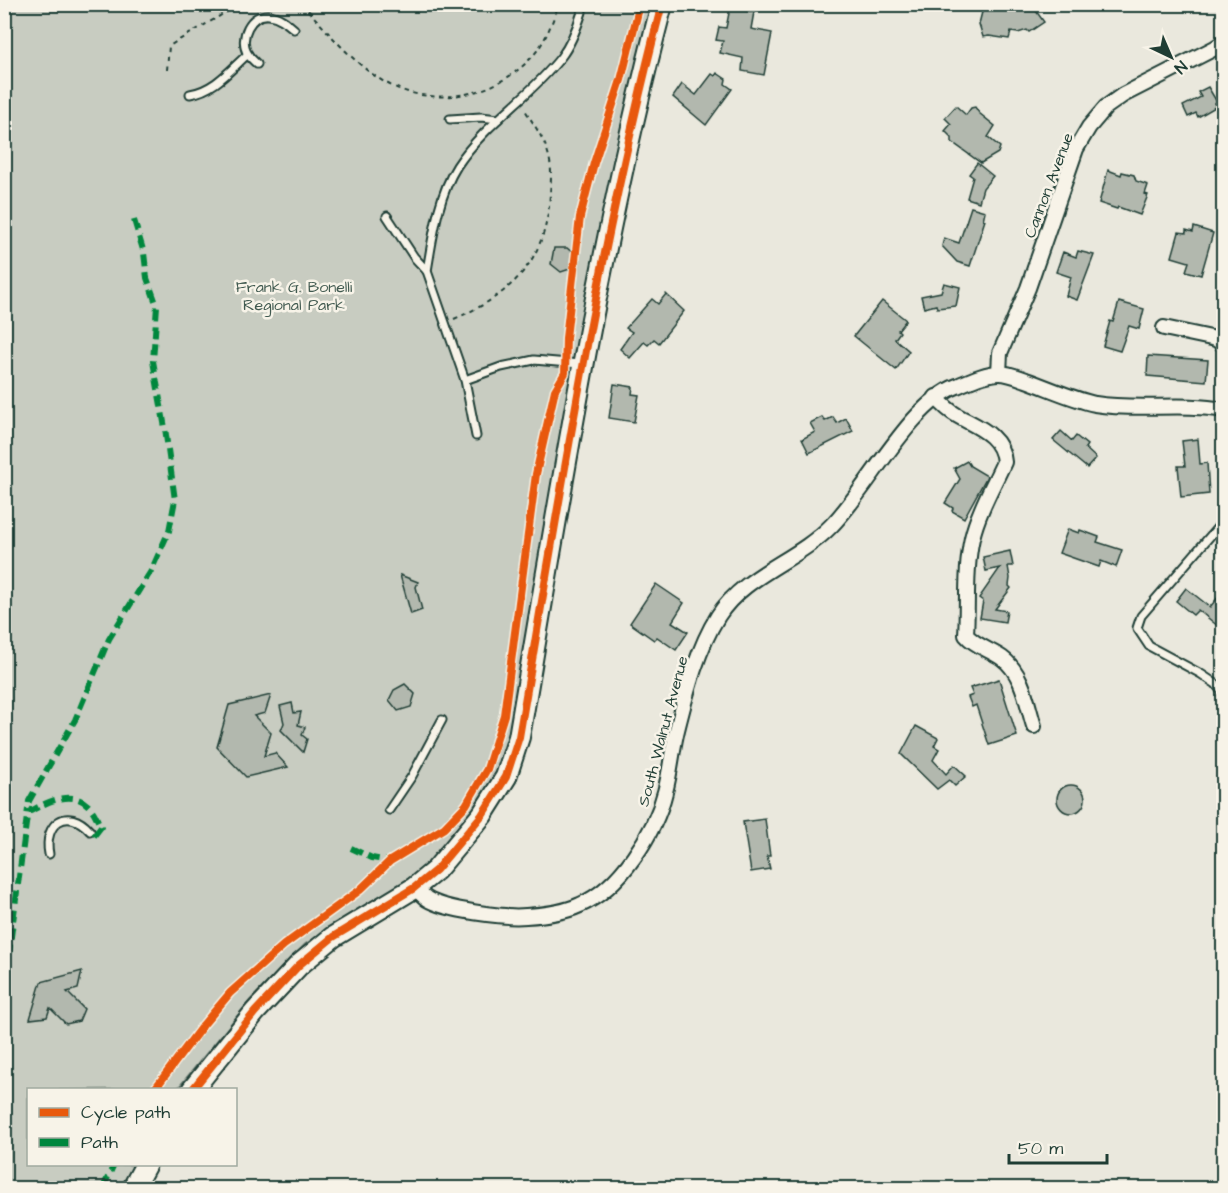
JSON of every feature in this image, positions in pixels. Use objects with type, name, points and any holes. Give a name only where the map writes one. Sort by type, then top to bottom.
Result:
[{"type":"street","points":[[193,1088],[255,1012],[299,965],[333,937],[414,888],[436,870],[482,815],[506,777],[519,736],[600,268],[623,160],[662,4]]},
{"type":"street","name":"Cannon Avenue","points":[[999,373],[1000,353],[1028,288],[1077,148],[1089,127],[1106,107],[1123,95],[1224,42]]},
{"type":"street","points":[[1164,328],[1216,339],[1224,345]]},
{"type":"street","points":[[999,373],[1093,403],[1133,408],[1205,407],[1224,410]]},
{"type":"street","name":"South Walnut Avenue","points":[[414,888],[429,900],[478,913],[517,917],[553,914],[582,905],[608,886],[633,860],[652,828],[665,794],[678,727],[696,666],[708,635],[719,615],[743,587],[810,545],[830,528],[850,506],[908,427],[936,397],[954,387],[999,373]]},
{"type":"street","points":[[936,397],[956,415],[989,433],[1004,456],[1004,462],[972,538],[967,576],[966,635],[970,640],[1003,658],[1012,667],[1020,680],[1034,726]]},
{"type":"street","points":[[133,1188],[145,1166]]},
{"type":"lane","points":[[427,271],[439,210],[456,167],[477,140],[562,56],[573,38],[582,12]]},
{"type":"lane","points":[[257,64],[248,54],[244,40],[248,27],[256,18],[268,15],[282,19],[294,29]]},
{"type":"lane","points":[[190,94],[203,92],[216,84],[248,54]]},
{"type":"lane","points":[[450,119],[481,117],[498,119]]},
{"type":"lane","points":[[387,216],[414,257],[427,271],[465,380],[476,436]]},
{"type":"lane","points":[[465,380],[501,367],[534,360],[583,364]]},
{"type":"lane","points":[[1224,520],[1141,616],[1137,628],[1149,646],[1201,674],[1216,684],[1224,695]]},
{"type":"lane","points":[[389,810],[412,776],[442,720]]},
{"type":"lane","points":[[49,854],[47,838],[52,827],[61,821],[71,818],[82,822],[90,831]]},
{"type":"path","points":[[167,70],[169,46],[240,4]]},
{"type":"path","points":[[302,4],[357,62],[378,78],[398,89],[422,95],[445,97],[468,94],[502,81],[529,61],[546,38],[560,4]]},
{"type":"path","points":[[445,322],[481,308],[513,283],[527,267],[542,242],[549,208],[549,158],[542,138],[519,100]]},
{"type":"green space","name":"Frank G. Bonelli Regional Park","points":[[5,5],[651,5],[580,346],[511,733],[503,761],[481,804],[432,861],[396,888],[305,944],[250,1000],[178,1088],[27,1088],[27,1166],[135,1166],[124,1188],[5,1188]]},
{"type":"building","points":[[984,4],[1031,4],[1044,22],[1029,32],[1027,30],[1018,33],[1011,32],[1009,39],[983,37],[979,24]]},
{"type":"building","points":[[730,8],[754,12],[751,29],[772,33],[764,75],[742,71],[743,58],[720,53],[723,41],[716,40],[719,27],[726,28]]},
{"type":"building","points":[[717,73],[726,79],[725,84],[732,89],[706,125],[673,97],[682,84],[696,95],[712,74],[715,76]]},
{"type":"building","points":[[1208,87],[1217,106],[1198,117],[1196,113],[1188,117],[1183,106],[1201,97],[1198,92]]},
{"type":"building","points":[[956,106],[966,115],[971,108],[975,107],[995,126],[988,137],[1000,147],[998,153],[981,163],[952,142],[952,138],[945,131],[951,124],[945,118]]},
{"type":"building","points":[[977,163],[993,176],[983,188],[979,202],[967,198],[973,177],[969,174]]},
{"type":"building","points":[[1108,170],[1121,175],[1122,172],[1134,175],[1136,181],[1148,185],[1145,194],[1148,195],[1140,215],[1099,203]]},
{"type":"building","points":[[971,207],[985,211],[983,220],[985,220],[970,266],[957,262],[942,246],[944,238],[959,243]]},
{"type":"building","points":[[1194,227],[1213,233],[1201,275],[1186,271],[1189,262],[1172,257],[1179,232],[1186,233],[1186,230],[1193,232]]},
{"type":"building","points":[[554,248],[567,248],[575,255],[573,268],[561,272],[551,264]]},
{"type":"building","points":[[1078,251],[1094,255],[1077,300],[1066,296],[1071,277],[1056,272],[1063,252],[1076,257]]},
{"type":"building","points":[[944,283],[960,287],[956,306],[937,308],[936,305],[924,308],[921,296],[941,292]]},
{"type":"building","points":[[666,294],[684,311],[659,343],[654,339],[648,345],[644,342],[630,358],[620,349],[632,332],[626,328],[652,299],[658,304]]},
{"type":"building","points":[[882,301],[906,320],[898,330],[900,332],[895,339],[909,351],[896,370],[854,336]]},
{"type":"building","points":[[1119,302],[1144,309],[1139,329],[1129,326],[1120,351],[1103,346],[1110,321],[1113,322]]},
{"type":"building","points":[[1148,356],[1208,360],[1206,381],[1147,376]]},
{"type":"building","points":[[614,384],[633,387],[632,394],[639,395],[634,422],[609,418]]},
{"type":"building","points":[[822,417],[825,421],[833,417],[837,423],[846,418],[853,431],[809,453],[802,439],[815,432],[810,423]]},
{"type":"building","points":[[1061,431],[1072,441],[1076,436],[1087,445],[1085,448],[1096,458],[1087,468],[1053,440]]},
{"type":"building","points":[[1198,439],[1200,464],[1207,463],[1209,494],[1181,497],[1178,466],[1185,466],[1182,441]]},
{"type":"building","points":[[967,461],[970,466],[987,476],[964,518],[952,511],[953,508],[945,503],[960,479],[954,468]]},
{"type":"building","points":[[1068,529],[1079,533],[1080,530],[1099,537],[1097,542],[1122,550],[1116,567],[1101,561],[1099,567],[1059,553]]},
{"type":"building","points":[[1010,551],[1013,566],[1008,566],[1011,588],[995,609],[1007,611],[1005,622],[980,618],[983,601],[979,598],[1000,568],[986,571],[983,557]]},
{"type":"building","points":[[400,575],[418,582],[416,587],[422,610],[411,614]]},
{"type":"building","points":[[656,584],[684,603],[672,622],[688,632],[676,650],[657,637],[654,640],[630,623]]},
{"type":"building","points":[[1186,588],[1210,607],[1224,590],[1224,631],[1198,610],[1193,615],[1176,601]]},
{"type":"building","points":[[999,679],[1017,736],[989,745],[976,705],[972,707],[968,697],[973,695],[970,688]]},
{"type":"building","points":[[405,684],[415,694],[411,707],[398,711],[389,700],[394,690]]},
{"type":"building","points":[[271,695],[265,713],[254,716],[271,733],[264,756],[275,753],[288,767],[246,777],[217,747],[229,705]]},
{"type":"building","points":[[292,703],[294,713],[301,712],[298,725],[305,727],[302,735],[307,739],[303,752],[281,730],[284,723],[280,706]]},
{"type":"building","points":[[916,726],[938,738],[934,746],[939,749],[933,760],[946,774],[954,765],[966,776],[955,786],[949,780],[937,789],[901,754]]},
{"type":"building","points":[[1071,785],[1081,789],[1085,799],[1081,809],[1071,813],[1061,809],[1057,799],[1061,789]]},
{"type":"building","points":[[765,819],[770,869],[751,872],[743,822]]},
{"type":"building","points":[[82,971],[78,989],[67,992],[84,1009],[79,1021],[66,1024],[50,1008],[47,1017],[30,1019],[41,982]]},
{"type":"marked path","points":[[94,836],[101,827],[92,810],[79,799],[63,798],[31,811],[28,809],[29,801],[75,720],[109,639],[151,571],[169,531],[175,500],[153,361],[157,306],[147,278],[144,253],[134,220]]},
{"type":"marked path","points":[[6,974],[28,809]]},
{"type":"marked path","points":[[351,848],[372,858],[390,861]]},
{"type":"marked path","points":[[103,1188],[113,1166]]},
{"type":"cycle path","points":[[156,1088],[230,993],[284,945],[360,890],[390,861],[444,828],[466,805],[487,769],[504,715],[536,474],[555,390],[565,373],[566,338],[580,217],[594,163],[621,80],[640,4]]},
{"type":"cycle path","points":[[194,1088],[255,1012],[299,965],[333,937],[414,888],[436,870],[482,815],[506,777],[519,737],[600,277],[639,95],[662,4]]}]
